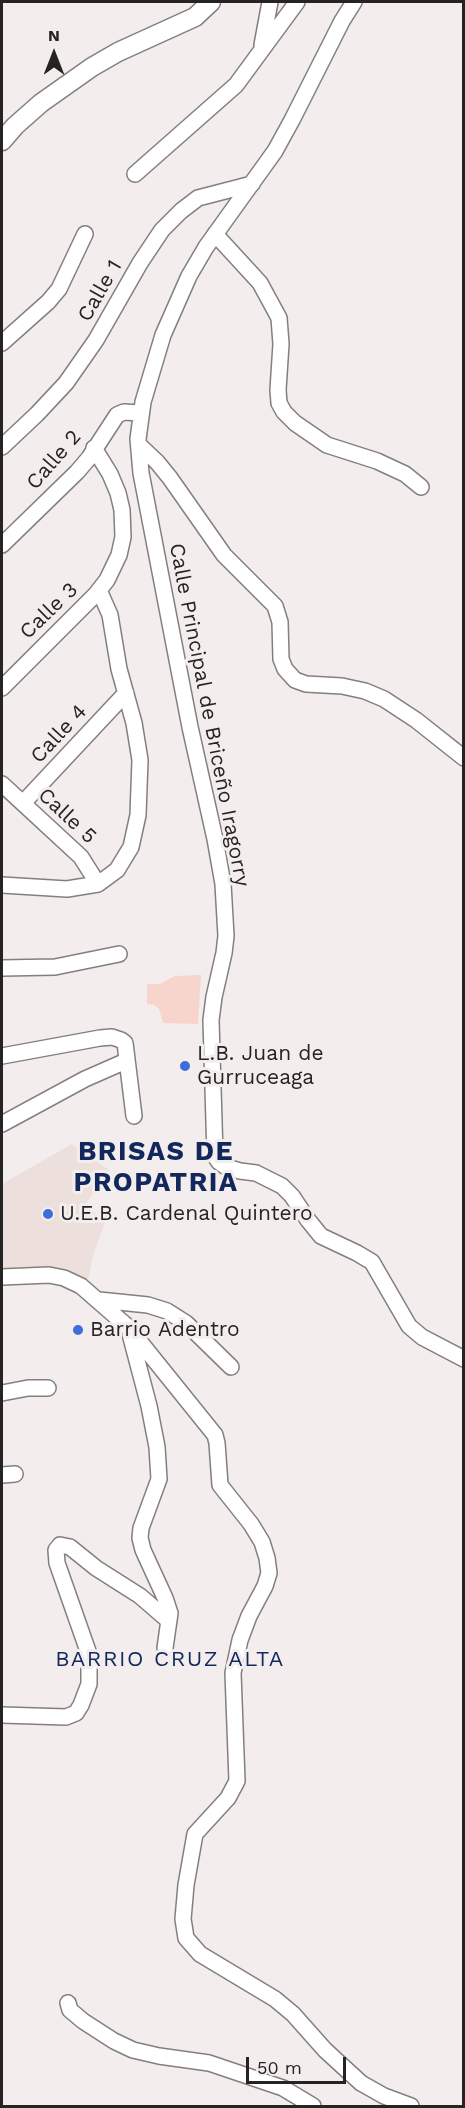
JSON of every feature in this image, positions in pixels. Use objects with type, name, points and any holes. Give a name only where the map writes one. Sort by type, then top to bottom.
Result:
[{"type":"main road","points":[[2,141],[41,103],[83,73],[118,52],[195,17],[211,2]]},
{"type":"street","points":[[261,51],[270,2]]},
{"type":"street","points":[[135,174],[236,85],[297,2]]},
{"type":"street","name":"Calle Principal de Briceño Iragorry","points":[[354,2],[275,151],[215,234],[189,276],[163,335],[151,370],[141,413],[139,446],[141,473],[166,609],[223,884],[225,953],[214,997],[212,1020],[215,1156],[226,1167],[256,1173],[282,1186],[321,1236],[372,1262],[409,1326],[422,1337],[464,1359]]},
{"type":"street","name":"Calle 1","points":[[2,447],[66,383],[96,340],[140,263],[162,230],[198,198],[252,184]]},
{"type":"street","points":[[2,343],[48,302],[59,289],[85,234]]},
{"type":"street","points":[[215,234],[260,283],[279,318],[281,336],[278,390],[279,403],[284,412],[295,423],[327,445],[377,461],[405,474],[421,487]]},
{"type":"street","name":"Calle 2","points":[[4,541],[77,472],[117,415],[124,412],[141,413]]},
{"type":"street","points":[[139,446],[170,478],[225,555],[275,606],[280,622],[281,659],[285,669],[295,680],[306,684],[342,686],[365,691],[384,699],[416,720],[464,758]]},
{"type":"street","name":"Calle 3","points":[[2,688],[99,590],[107,580],[118,555],[124,523],[118,493],[94,448]]},
{"type":"street","points":[[2,885],[67,889],[98,885],[117,870],[126,857],[135,833],[140,760],[134,723],[119,669],[110,615],[99,590]]},
{"type":"street","name":"Calle 4","points":[[23,803],[126,693]]},
{"type":"street","name":"Calle 5","points":[[2,784],[81,857],[98,885]]},
{"type":"street","points":[[2,968],[55,967],[119,954]]},
{"type":"street","points":[[2,1056],[112,1037],[125,1043],[134,1116]]},
{"type":"street","points":[[2,1124],[85,1079],[126,1061]]},
{"type":"street","points":[[2,1277],[49,1275],[64,1278],[81,1286],[128,1327],[215,1436],[218,1443],[220,1485],[245,1515],[262,1542],[267,1558],[269,1573],[240,1640],[233,1673],[237,1781],[228,1798],[195,1834],[185,1896],[183,1928],[186,1938],[200,1954],[275,1999],[293,2014],[325,2050],[361,2083],[384,2096],[411,2106]]},
{"type":"street","points":[[99,1300],[148,1305],[167,1311],[186,1323],[231,1367]]},
{"type":"street","points":[[128,1327],[149,1406],[157,1447],[159,1479],[141,1528],[140,1538],[170,1614],[165,1648]]},
{"type":"street","points":[[434,1344],[464,1345]]},
{"type":"street","points":[[2,1393],[28,1388],[48,1388]]},
{"type":"street","points":[[2,1715],[66,1718],[76,1713],[89,1684],[89,1654],[57,1563],[56,1550],[60,1545],[70,1546],[96,1568],[140,1596],[169,1621]]},
{"type":"street","points":[[68,2003],[70,2010],[83,2022],[133,2050],[159,2056],[209,2062],[283,2088],[313,2106]]},
{"type":"shaded area","points":[[201,975],[198,1024],[163,1023],[159,1009],[147,1004],[147,984],[160,984],[175,976]]},
{"type":"shaded area","name":"U.E.B. Cardenal Quintero","points":[[72,1144],[109,1170],[85,1205],[105,1222],[93,1256],[88,1281],[48,1269],[2,1270],[2,1184]]},
{"type":"place","name":"L.B. Juan de Gurruceaga","points":[[185,1066]]},
{"type":"place","name":"U.E.B. Cardenal Quintero","points":[[48,1214]]},
{"type":"place","name":"Barrio Adentro","points":[[78,1330]]},
{"type":"district","name":"BRISAS DE PROPATRIA","points":[[156,1168]]},
{"type":"district","name":"BARRIO CRUZ ALTA","points":[[170,1660]]}]
